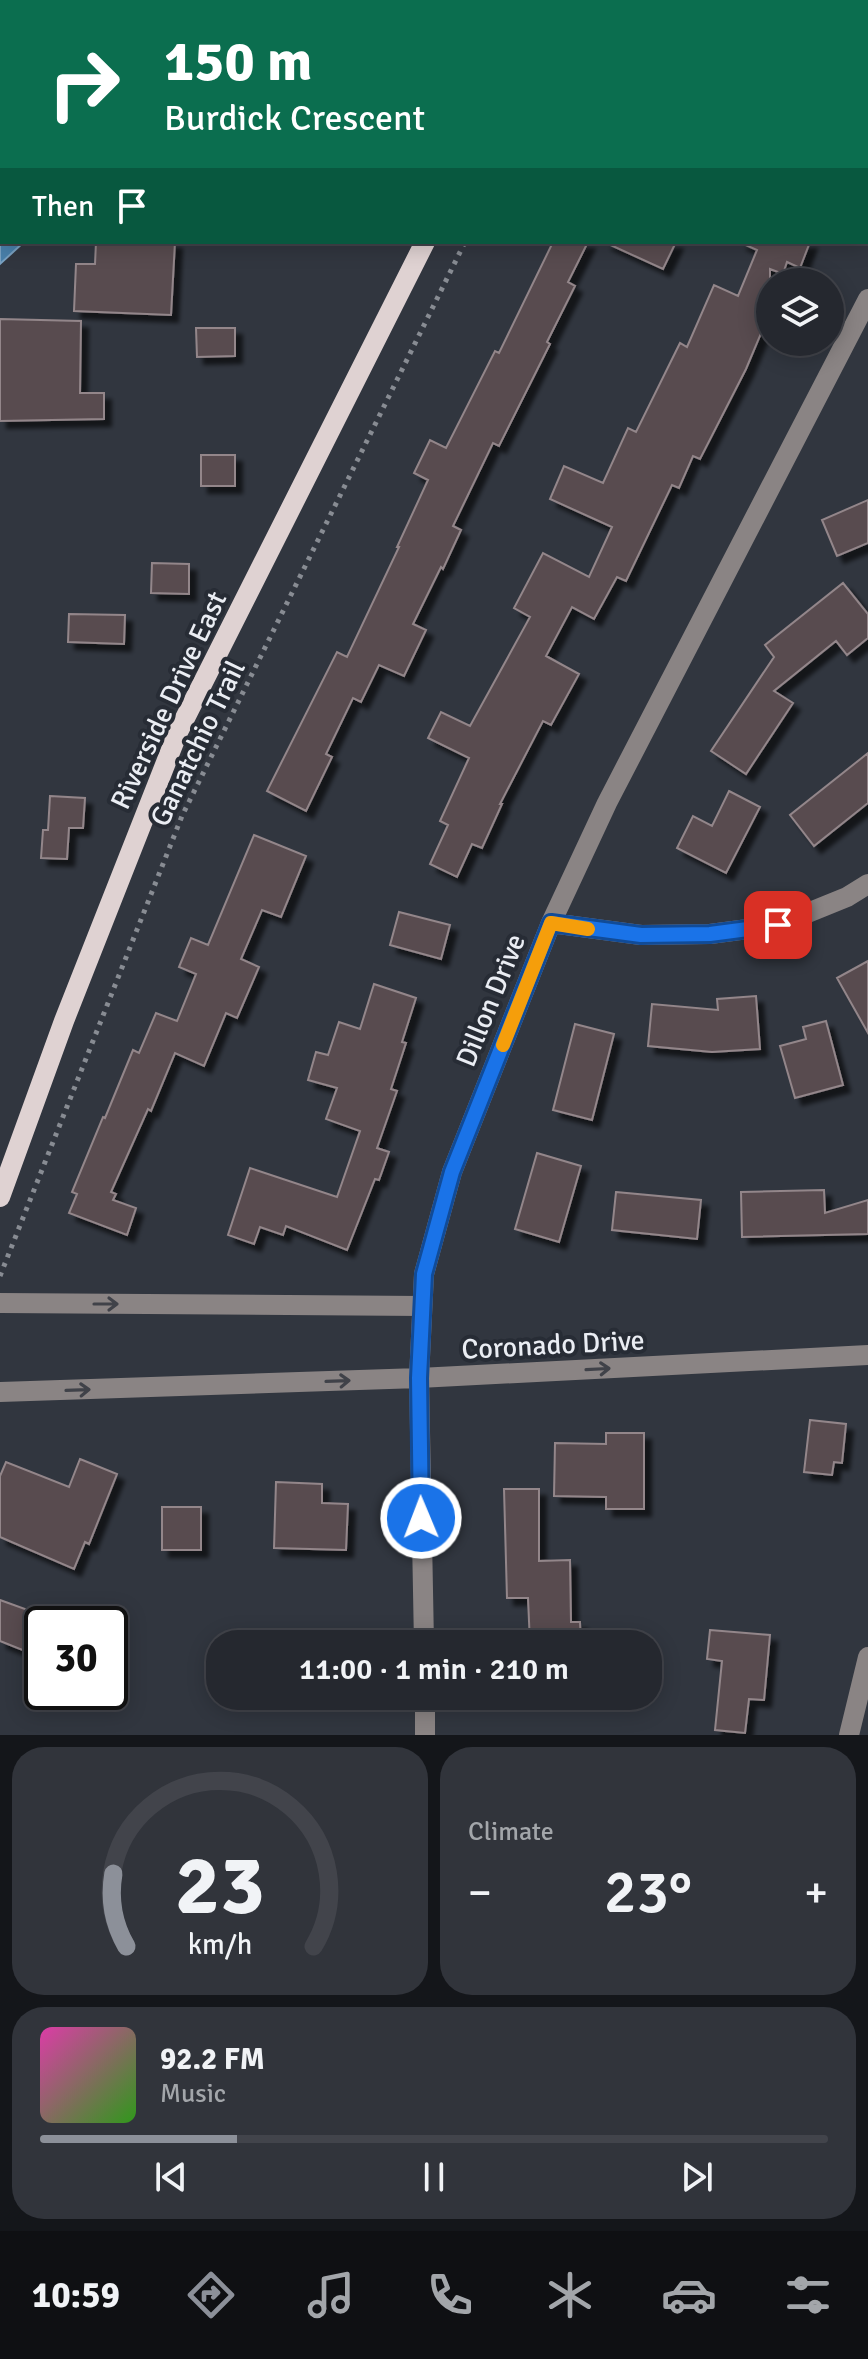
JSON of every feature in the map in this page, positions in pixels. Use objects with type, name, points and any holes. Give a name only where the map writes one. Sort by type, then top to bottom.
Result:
[{"type":"main road","name":"Riverside Drive East","points":[[0,1197],[64,1021],[178,732],[424,244]]},
{"type":"street","name":"Dillon Drive","points":[[424,1630],[419,1378],[422,1306],[424,1274],[452,1172],[551,923],[607,803],[867,304]]},
{"type":"street","points":[[551,923],[641,935],[710,934],[778,925],[847,897],[868,884]]},
{"type":"street","points":[[0,1303],[422,1306]]},
{"type":"street","name":"Coronado Drive","points":[[0,1392],[419,1378],[868,1355]]},
{"type":"street","points":[[849,1735],[868,1657]]},
{"type":"street","points":[[425,1710],[425,1735]]},
{"type":"path","name":"Ganatchio Trail","points":[[0,1276],[182,816],[464,244]]},
{"type":"water","points":[[0,244],[22,244],[0,264]]},
{"type":"building","points":[[96,244],[175,244],[171,315],[74,311],[76,264],[95,264]]},
{"type":"building","points":[[552,244],[587,244],[568,282],[575,286],[547,342],[550,344],[499,446],[493,443],[453,526],[461,530],[413,624],[426,630],[404,676],[379,665],[361,702],[353,698],[326,754],[332,757],[306,811],[267,791],[337,652],[347,657],[399,547],[428,480],[414,473],[430,440],[446,448],[495,351],[499,353]]},
{"type":"building","points":[[608,244],[675,244],[663,269]]},
{"type":"building","points":[[744,244],[809,244],[800,268],[787,262],[785,268],[756,268],[756,345],[700,459],[693,456],[679,488],[672,485],[626,581],[617,577],[594,619],[572,607],[546,656],[579,674],[551,725],[543,721],[500,804],[482,848],[472,844],[457,877],[430,864],[448,825],[440,821],[469,758],[428,738],[441,712],[470,726],[530,617],[514,608],[543,553],[589,577],[612,527],[550,499],[564,466],[603,483],[628,428],[636,432],[680,343],[687,347],[714,285],[738,296],[757,250]]},
{"type":"building","points":[[0,319],[81,321],[80,393],[104,393],[104,419],[0,421]]},
{"type":"building","points":[[196,328],[235,328],[235,356],[197,357]]},
{"type":"building","points":[[201,455],[235,455],[235,486],[201,486]]},
{"type":"building","points":[[868,500],[868,543],[837,556],[822,520]]},
{"type":"building","points":[[152,563],[189,564],[189,594],[151,593]]},
{"type":"building","points":[[843,583],[868,614],[868,638],[847,655],[836,641],[774,691],[793,703],[746,774],[711,751],[774,657],[765,645]]},
{"type":"building","points":[[69,614],[125,615],[124,644],[68,642]]},
{"type":"building","points":[[868,753],[868,803],[814,846],[790,815]]},
{"type":"building","points":[[729,791],[760,807],[726,873],[677,848],[693,816],[712,826]]},
{"type":"building","points":[[50,796],[85,798],[83,828],[69,828],[67,859],[41,858],[43,830],[48,830]]},
{"type":"building","points":[[254,835],[306,856],[281,917],[262,910],[241,959],[259,967],[237,1018],[226,1013],[204,1066],[175,1053],[151,1111],[148,1109],[111,1192],[116,1194],[113,1200],[136,1208],[127,1235],[69,1213],[77,1194],[72,1192],[133,1050],[139,1053],[156,1013],[177,1021],[196,974],[179,967],[191,938],[208,945]]},
{"type":"building","points":[[399,912],[450,925],[441,959],[390,945]]},
{"type":"building","points":[[868,961],[868,1033],[837,978]]},
{"type":"building","points":[[374,984],[416,998],[391,1089],[397,1091],[377,1148],[389,1152],[347,1250],[286,1226],[283,1235],[260,1227],[254,1244],[228,1235],[250,1168],[337,1197],[360,1131],[326,1119],[337,1088],[308,1080],[316,1052],[328,1055],[339,1022],[360,1029]]},
{"type":"building","points":[[756,996],[760,1049],[712,1052],[648,1046],[652,1004],[718,1010],[717,999]]},
{"type":"building","points":[[826,1021],[843,1085],[795,1098],[780,1046],[806,1039],[803,1027]]},
{"type":"building","points":[[575,1024],[614,1034],[592,1120],[553,1110]]},
{"type":"building","points":[[537,1153],[581,1166],[559,1242],[515,1229]]},
{"type":"building","points":[[824,1190],[825,1213],[868,1200],[868,1234],[742,1237],[741,1192]]},
{"type":"building","points":[[616,1192],[701,1200],[697,1239],[612,1230]]},
{"type":"building","points":[[810,1420],[846,1424],[842,1463],[834,1462],[832,1475],[804,1472]]},
{"type":"building","points":[[606,1433],[644,1433],[644,1509],[606,1509],[606,1497],[554,1496],[555,1443],[606,1444]]},
{"type":"building","points":[[80,1459],[117,1474],[89,1544],[85,1542],[74,1569],[0,1537],[0,1476],[6,1462],[69,1487]]},
{"type":"building","points":[[276,1482],[322,1484],[322,1503],[348,1504],[346,1550],[274,1548]]},
{"type":"building","points":[[504,1489],[539,1489],[539,1561],[570,1560],[571,1622],[580,1622],[580,1630],[529,1630],[528,1598],[507,1598]]},
{"type":"building","points":[[162,1507],[201,1507],[201,1550],[162,1550]]},
{"type":"building","points":[[0,1600],[24,1609],[24,1651],[0,1641]]},
{"type":"building","points":[[710,1630],[770,1635],[764,1700],[749,1699],[745,1733],[715,1730],[722,1661],[707,1659]]},
{"type":"slow traffic","points":[[503,1045],[551,923],[588,929]]},
{"type":"route","points":[[421,1518],[419,1378],[424,1274],[452,1172],[551,923],[641,935],[710,934],[778,925]]}]
